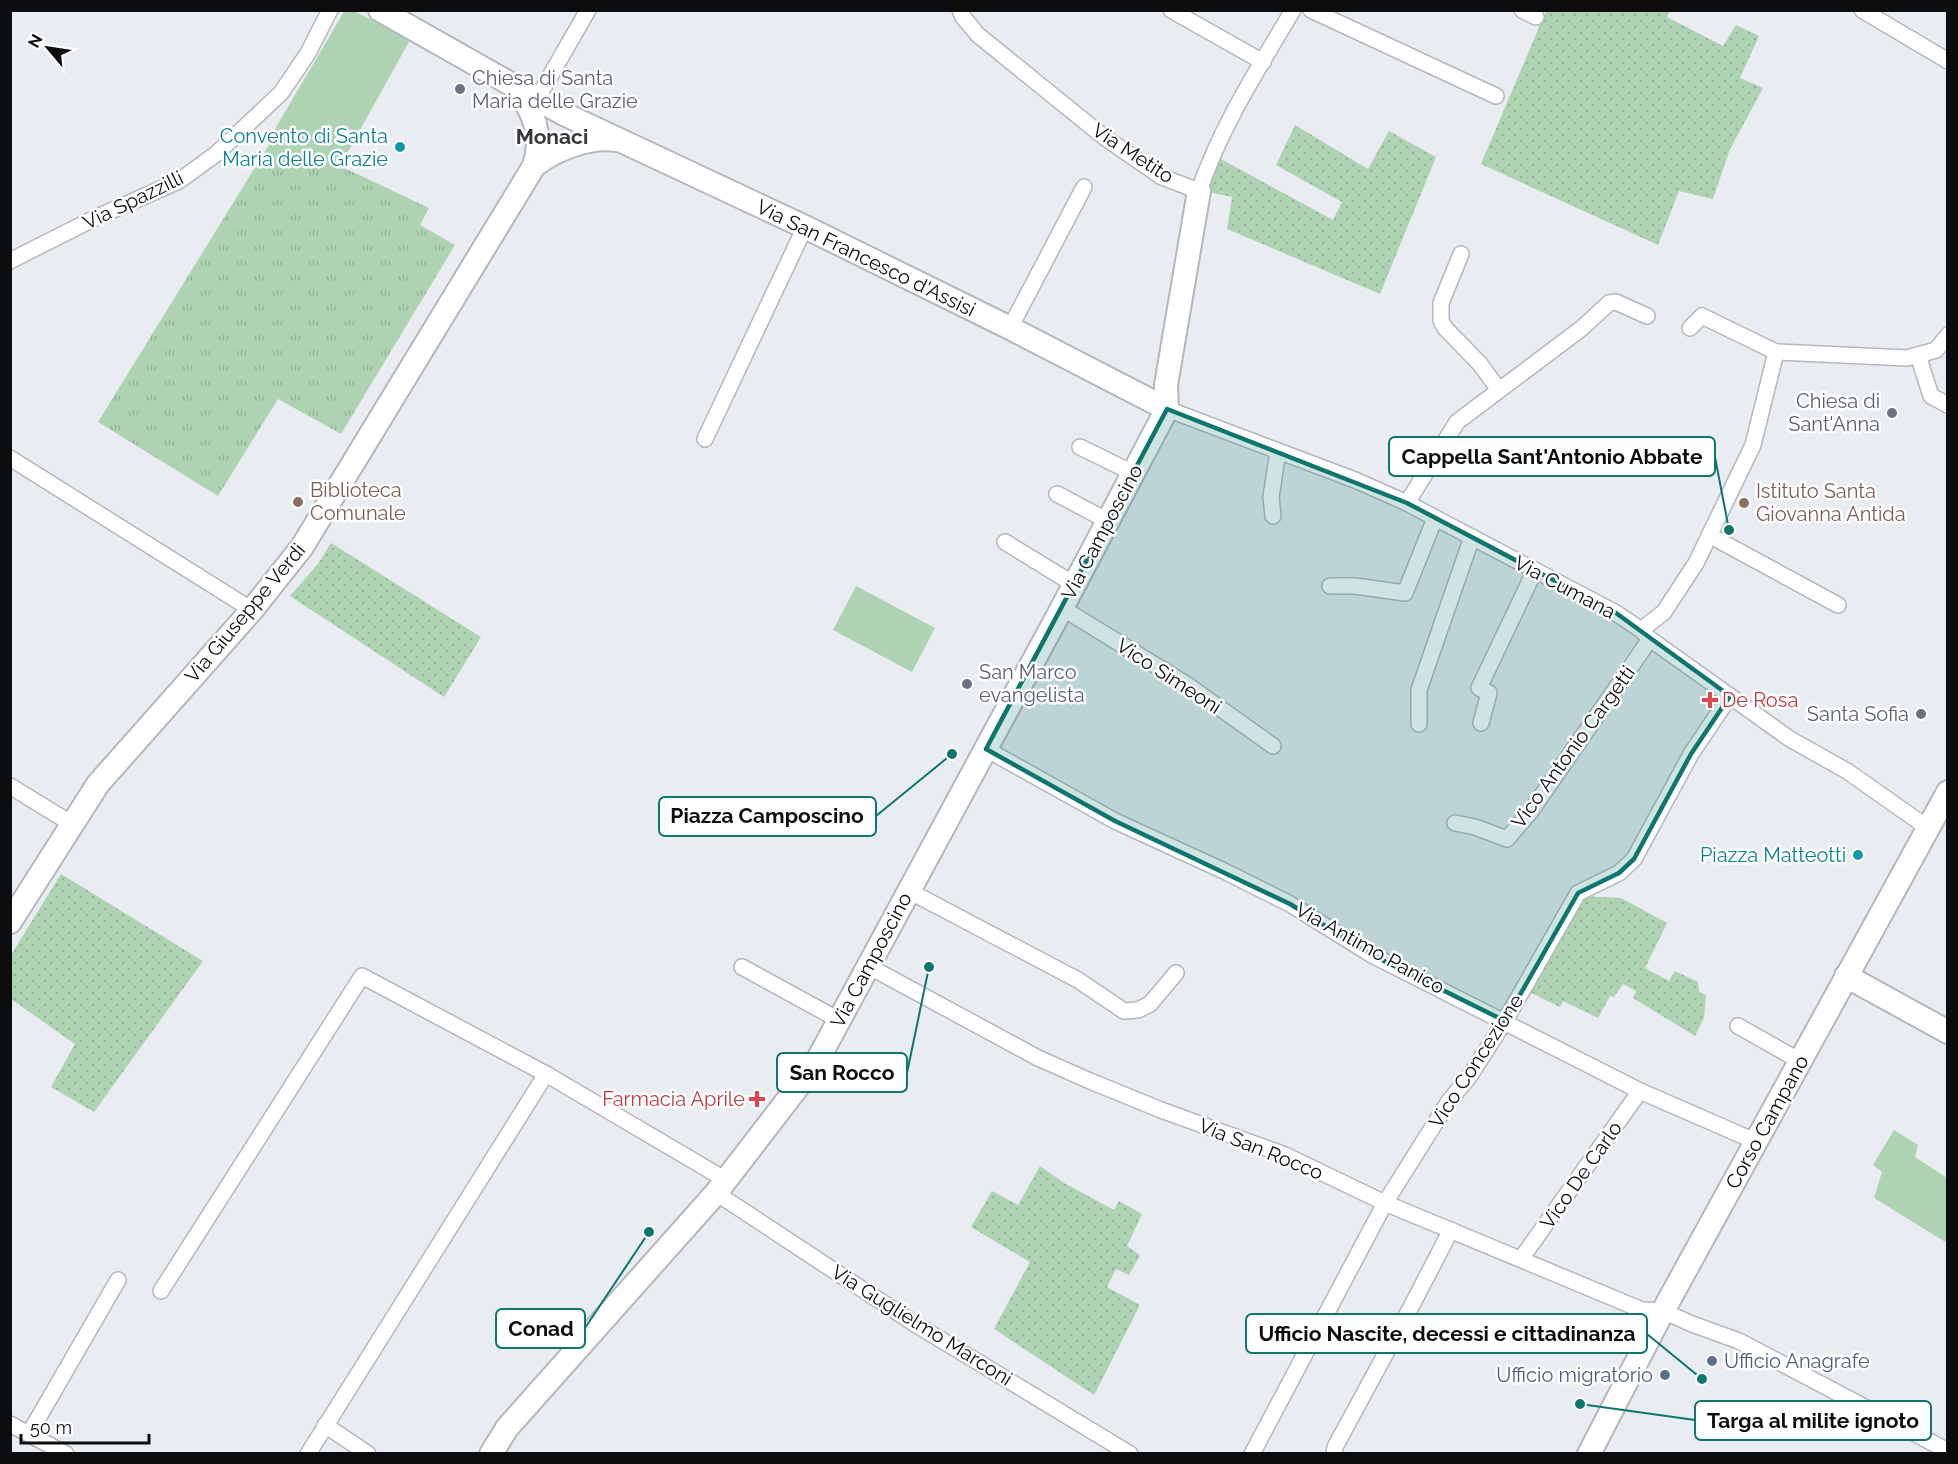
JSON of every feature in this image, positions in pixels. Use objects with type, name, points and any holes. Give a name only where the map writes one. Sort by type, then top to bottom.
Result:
[{"type":"street","name":"Via Spazzilli","points":[[10,261],[97,217],[179,181],[216,154],[281,93],[308,53],[330,10]]},
{"type":"street","name":"Via San Francesco d'Assisi","points":[[380,10],[562,113],[805,227],[1010,328],[1167,409]]},
{"type":"street","points":[[537,99],[588,10]]},
{"type":"street","name":"Via Metito","points":[[960,10],[978,35],[1104,137],[1162,177],[1199,192]]},
{"type":"street","points":[[1171,10],[1263,62]]},
{"type":"street","points":[[1167,409],[1166,385],[1199,192],[1209,163],[1235,107],[1293,10]]},
{"type":"street","points":[[1311,10],[1496,96]]},
{"type":"street","points":[[1862,10],[1947,61]]},
{"type":"street","points":[[514,86],[529,108],[541,156],[593,140],[606,138],[619,140]]},
{"type":"street","name":"Via Giuseppe Verdi","points":[[10,922],[98,784],[252,610],[302,547],[541,156],[540,137],[549,122],[562,113]]},
{"type":"street","points":[[1010,328],[1084,187]]},
{"type":"street","points":[[705,439],[805,227]]},
{"type":"street","points":[[1461,254],[1441,303],[1441,321],[1480,364],[1498,390]]},
{"type":"street","points":[[1407,503],[1457,422],[1582,328],[1609,303],[1616,302],[1647,316]]},
{"type":"street","points":[[1690,328],[1702,316],[1776,352],[1907,358],[1936,350],[1947,335]]},
{"type":"street","points":[[1645,635],[1664,612],[1696,563],[1753,446],[1776,352]]},
{"type":"street","points":[[1918,355],[1931,396],[1947,405]]},
{"type":"street","name":"Via Cumana","points":[[1167,409],[1354,480],[1407,503],[1616,613],[1790,739],[1847,771],[1928,828]]},
{"type":"street","name":"Via Camposcino","points":[[491,1454],[507,1428],[721,1186],[816,1063],[1075,585],[1167,409]]},
{"type":"street","points":[[1080,447],[1133,473]]},
{"type":"street","points":[[1273,516],[1271,497],[1278,451]]},
{"type":"street","points":[[10,458],[252,610]]},
{"type":"street","points":[[1057,495],[1108,521]]},
{"type":"street","points":[[1330,586],[1355,586],[1405,592],[1435,518]]},
{"type":"street","points":[[1709,535],[1838,605]]},
{"type":"street","points":[[1419,724],[1419,690],[1472,537]]},
{"type":"street","points":[[1005,542],[1075,585]]},
{"type":"street","points":[[1481,723],[1489,693],[1479,688],[1535,570]]},
{"type":"street","name":"Vico Simeoni","points":[[1062,608],[1188,686],[1273,746]]},
{"type":"street","name":"Vico Antonio Cargetti","points":[[1455,823],[1475,827],[1507,839],[1531,811],[1645,635]]},
{"type":"street","name":"Vico Concezione","points":[[1252,1454],[1385,1203],[1449,1101],[1469,1077],[1505,1022],[1578,893],[1619,873],[1634,860],[1691,754],[1730,696]]},
{"type":"street","name":"Via Antimo Panico","points":[[986,749],[1115,821],[1290,904],[1372,955],[1640,1091],[1756,1142]]},
{"type":"street","points":[[10,786],[72,824]]},
{"type":"street","name":"Corso Campano","points":[[1589,1454],[1663,1311],[1947,792]]},
{"type":"street","points":[[909,891],[1078,980],[1124,1011],[1137,1010],[1150,1004],[1176,974]]},
{"type":"street","name":"Via San Rocco","points":[[868,966],[1038,1058],[1161,1110],[1285,1155],[1385,1203],[1641,1310],[1663,1311],[1739,1341],[1947,1451]]},
{"type":"street","points":[[742,968],[839,1020]]},
{"type":"street","name":"Via Guglielmo Marconi","points":[[161,1291],[362,976],[546,1074],[721,1186],[915,1324],[1130,1454]]},
{"type":"street","points":[[1846,976],[1947,1032]]},
{"type":"street","points":[[1737,1026],[1800,1060]]},
{"type":"street","points":[[308,1454],[546,1074]]},
{"type":"street","name":"Vico De Carlo","points":[[1521,1259],[1640,1091]]},
{"type":"street","points":[[1334,1454],[1335,1448],[1451,1230]]},
{"type":"street","points":[[29,1434],[118,1280]]},
{"type":"street","points":[[10,1424],[66,1454]]},
{"type":"street","points":[[325,1425],[368,1454]]},
{"type":"highlighted area","points":[[1167,409],[1407,503],[1616,613],[1730,696],[1691,754],[1634,859],[1619,873],[1578,893],[1505,1021],[1372,955],[1290,904],[1115,821],[986,749]]},
{"type":"green space","points":[[345,10],[354,11],[410,40],[340,166],[272,134]]},
{"type":"green space","points":[[1546,11],[1670,11],[1667,17],[1723,46],[1736,25],[1759,36],[1740,78],[1763,88],[1730,149],[1713,199],[1679,191],[1658,245],[1481,164]]},
{"type":"green space","points":[[1295,125],[1368,169],[1389,131],[1436,157],[1380,294],[1227,229],[1232,197],[1208,192],[1219,158],[1333,220],[1342,202],[1276,165]]},
{"type":"green space","points":[[275,135],[429,208],[420,225],[455,245],[341,434],[278,399],[218,496],[98,422]]},
{"type":"green space","points":[[331,543],[481,637],[444,697],[290,596],[318,564]]},
{"type":"green space","points":[[856,586],[935,628],[912,672],[833,630]]},
{"type":"green space","points":[[61,874],[203,961],[94,1112],[51,1087],[75,1044],[11,999],[11,955]]},
{"type":"green space","points":[[1582,896],[1621,898],[1667,923],[1645,968],[1669,981],[1675,971],[1698,982],[1699,992],[1706,995],[1704,1018],[1695,1036],[1633,998],[1636,991],[1623,984],[1614,997],[1610,996],[1598,1018],[1563,1001],[1560,1007],[1529,992]]},
{"type":"green space","points":[[1894,1130],[1918,1145],[1915,1157],[1947,1178],[1947,1243],[1874,1198],[1882,1172],[1873,1165]]},
{"type":"green space","points":[[1040,1166],[1064,1183],[1114,1210],[1119,1201],[1142,1214],[1127,1246],[1140,1255],[1129,1275],[1116,1269],[1107,1287],[1140,1305],[1094,1395],[994,1329],[1030,1262],[971,1227],[992,1191],[1018,1205]]},
{"type":"place","name":"Chiesa di Santa Maria delle Grazie","points":[[460,89]]},
{"type":"place","name":"Convento di Santa Maria delle Grazie","points":[[400,147]]},
{"type":"place","name":"Chiesa di Sant'Anna","points":[[1892,413]]},
{"type":"place","name":"Biblioteca Comunale","points":[[298,502]]},
{"type":"place","name":"Istituto Santa Giovanna Antida","points":[[1744,503]]},
{"type":"place","name":"Cappella Sant'Antonio Abbate","points":[[1729,530]]},
{"type":"place","name":"San Marco evangelista","points":[[967,684]]},
{"type":"place","name":"De Rosa","points":[[1710,700]]},
{"type":"place","name":"Santa Sofia","points":[[1921,714]]},
{"type":"place","name":"Piazza Camposcino","points":[[952,754]]},
{"type":"place","name":"Piazza Matteotti","points":[[1858,855]]},
{"type":"place","name":"San Rocco","points":[[929,967]]},
{"type":"place","name":"Farmacia Aprile","points":[[757,1099]]},
{"type":"place","name":"Conad","points":[[649,1232]]},
{"type":"place","name":"Ufficio Anagrafe","points":[[1712,1361]]},
{"type":"place","name":"Ufficio migratorio","points":[[1665,1375]]},
{"type":"place","name":"Ufficio Nascite, decessi e cittadinanza","points":[[1702,1379]]},
{"type":"place","name":"Targa al milite ignoto","points":[[1580,1404]]},
{"type":"district","name":"Monaci","points":[[552,136]]}]
